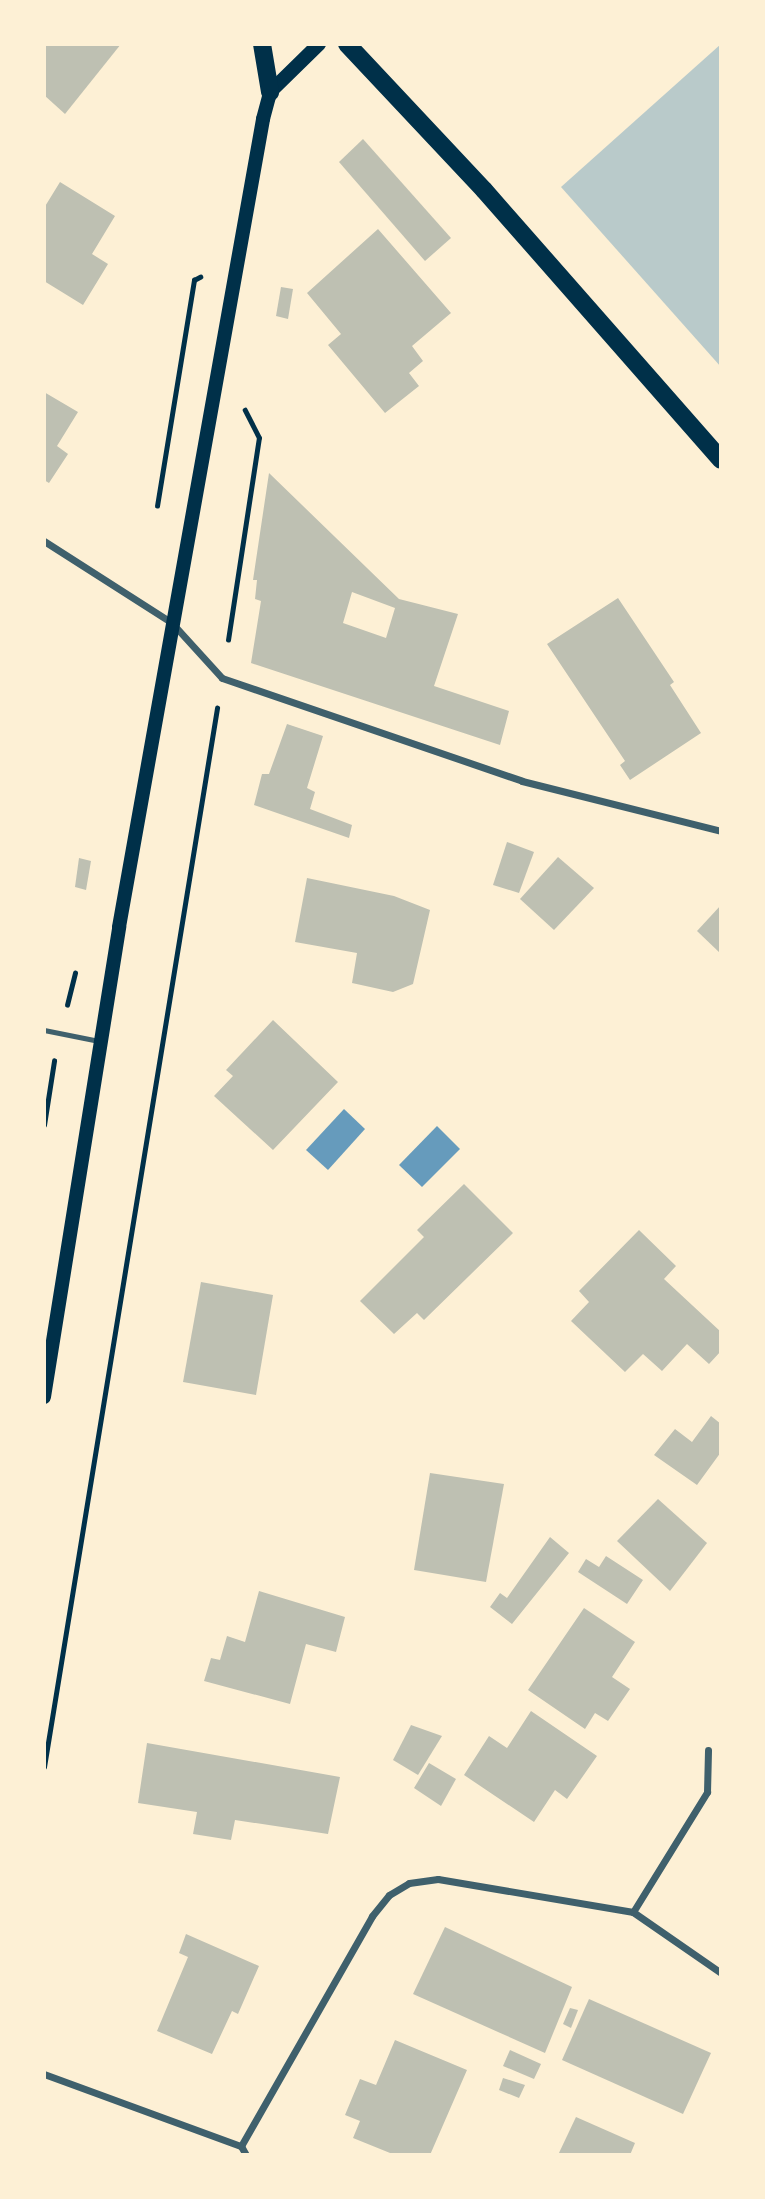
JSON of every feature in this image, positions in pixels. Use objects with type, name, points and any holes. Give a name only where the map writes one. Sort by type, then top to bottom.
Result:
[{"type":"main road","points":[[44,1397],[100,1041],[172,623],[216,371],[270,93],[262,44]]},
{"type":"main road","points":[[270,93],[319,44]]},
{"type":"main road","points":[[347,44],[484,190],[721,460]]},
{"type":"street","points":[[44,541],[172,623],[222,678],[522,781],[721,831]]},
{"type":"street","points":[[633,1912],[707,1792],[708,1750]]},
{"type":"street","points":[[241,2146],[372,1916],[389,1895],[409,1883],[438,1879],[633,1912],[721,1973]]},
{"type":"street","points":[[44,2074],[241,2146],[246,2155]]},
{"type":"lane","points":[[44,1030],[100,1041]]},
{"type":"path","points":[[44,1767],[259,438],[252,419],[216,371]]},
{"type":"shaded area","points":[[721,44],[721,367],[561,187]]},
{"type":"water","points":[[344,1109],[365,1129],[328,1170],[306,1150]]},
{"type":"water","points":[[437,1126],[460,1149],[422,1187],[399,1165]]},
{"type":"building","points":[[44,44],[121,44],[65,114],[44,95]]},
{"type":"building","points":[[363,139],[451,238],[425,261],[339,162]]},
{"type":"building","points":[[60,182],[115,216],[92,254],[108,264],[83,305],[44,281],[44,208]]},
{"type":"building","points":[[378,229],[451,313],[412,346],[423,361],[409,373],[419,386],[385,413],[328,345],[341,334],[307,293]]},
{"type":"building","points":[[281,287],[293,289],[288,319],[276,316]]},
{"type":"building","points":[[44,392],[78,412],[57,446],[68,454],[49,483],[44,480]]},
{"type":"building","points":[[269,473],[399,599],[458,614],[434,686],[509,711],[500,745],[251,663],[261,601],[255,599],[257,580],[253,580]],"holes":[[[352,592],[395,608],[386,638],[343,623]]]},
{"type":"building","points":[[618,598],[674,682],[670,685],[701,733],[630,780],[620,765],[625,761],[547,644]]},
{"type":"building","points":[[287,724],[323,736],[307,788],[315,792],[310,809],[352,825],[349,838],[254,805],[262,774],[269,774]]},
{"type":"building","points":[[507,842],[534,852],[519,893],[493,885]]},
{"type":"building","points":[[558,857],[594,888],[554,930],[520,899]]},
{"type":"building","points":[[79,858],[91,861],[86,890],[75,887]]},
{"type":"building","points":[[307,878],[394,896],[430,910],[413,984],[393,992],[352,983],[357,953],[295,942]]},
{"type":"building","points":[[721,905],[721,954],[697,931]]},
{"type":"building","points":[[273,1020],[338,1082],[273,1150],[214,1096],[233,1076],[226,1070]]},
{"type":"building","points":[[464,1184],[513,1233],[424,1320],[417,1313],[394,1334],[360,1301],[424,1237],[417,1230]]},
{"type":"building","points":[[639,1230],[676,1266],[664,1279],[721,1332],[721,1351],[709,1364],[687,1344],[662,1371],[643,1354],[625,1372],[571,1321],[589,1302],[579,1291]]},
{"type":"building","points":[[201,1282],[273,1295],[256,1395],[183,1382]]},
{"type":"building","points":[[711,1416],[721,1424],[721,1452],[697,1485],[654,1455],[675,1429],[692,1442]]},
{"type":"building","points":[[430,1473],[504,1484],[486,1582],[414,1570]]},
{"type":"building","points":[[658,1499],[707,1543],[670,1591],[617,1541]]},
{"type":"building","points":[[550,1537],[569,1553],[512,1624],[490,1607],[500,1593],[507,1598]]},
{"type":"building","points":[[606,1556],[643,1580],[627,1604],[578,1572],[586,1559],[599,1567]]},
{"type":"building","points":[[259,1591],[345,1617],[336,1652],[306,1644],[290,1704],[204,1681],[211,1658],[220,1660],[227,1636],[245,1642]]},
{"type":"building","points":[[584,1608],[635,1642],[612,1677],[630,1689],[608,1721],[595,1713],[585,1729],[528,1690]]},
{"type":"building","points":[[531,1711],[597,1756],[567,1799],[555,1790],[534,1822],[464,1775],[489,1736],[507,1748]]},
{"type":"building","points":[[411,1725],[442,1736],[418,1775],[393,1760]]},
{"type":"building","points":[[147,1743],[340,1777],[328,1834],[235,1820],[231,1840],[193,1834],[197,1812],[138,1803]]},
{"type":"building","points":[[429,1763],[456,1779],[441,1806],[414,1788]]},
{"type":"building","points":[[445,1927],[572,1987],[545,2053],[413,1994]]},
{"type":"building","points":[[186,1934],[259,1966],[238,2014],[232,2011],[212,2054],[157,2031],[188,1957],[179,1953]]},
{"type":"building","points":[[589,1999],[711,2053],[683,2114],[562,2060]]},
{"type":"building","points":[[570,2008],[578,2010],[571,2028],[563,2024]]},
{"type":"building","points":[[395,2040],[467,2070],[430,2155],[395,2155],[353,2138],[360,2121],[345,2115],[360,2079],[376,2085]]},
{"type":"building","points":[[510,2050],[541,2064],[534,2079],[503,2066]]},
{"type":"building","points":[[503,2078],[525,2085],[519,2098],[499,2090]]},
{"type":"building","points":[[576,2117],[635,2143],[630,2155],[558,2155]]}]
